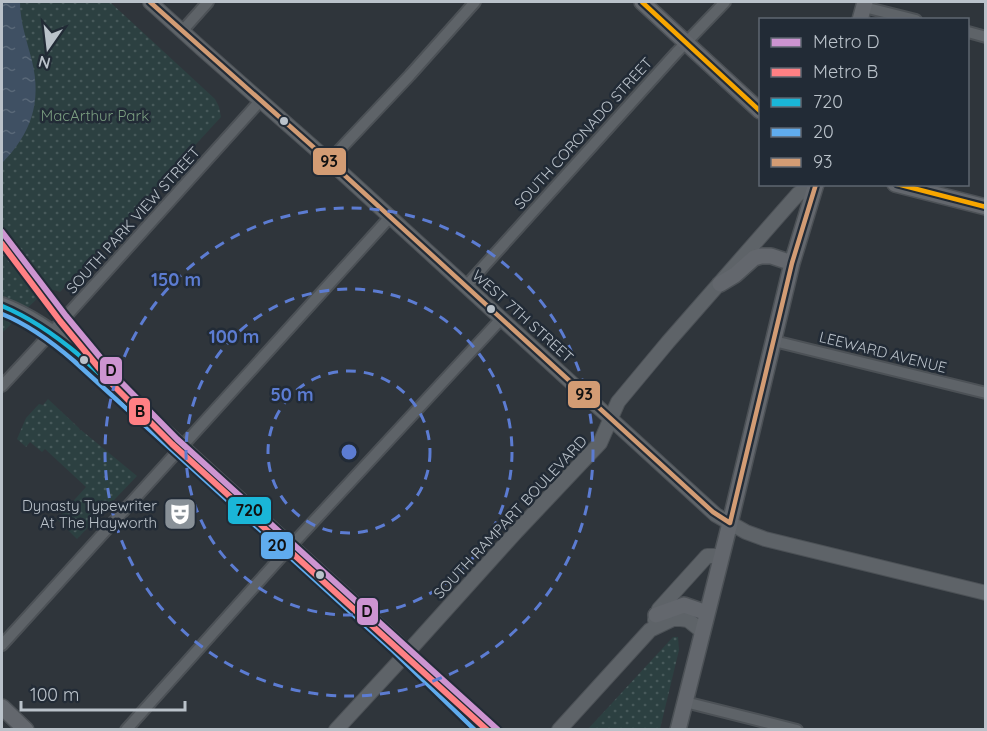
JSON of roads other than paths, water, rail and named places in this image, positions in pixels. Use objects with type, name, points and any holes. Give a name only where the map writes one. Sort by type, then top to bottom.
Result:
[{"type":"main road","points":[[642,2],[759,110]]},
{"type":"main road","points":[[678,729],[730,524],[792,262],[814,186]]},
{"type":"main road","points":[[903,186],[986,207]]},
{"type":"main road","points":[[720,284],[735,275],[754,258],[771,256],[792,262]]},
{"type":"main road","points":[[2,306],[32,320],[79,355],[486,729]]},
{"type":"main road","points":[[656,615],[684,605],[707,613]]},
{"type":"main road","points":[[2,707],[26,729]]},
{"type":"street","name":"WEST 7TH STREET","points":[[150,2],[329,161],[713,512],[730,524],[765,539],[986,593]]},
{"type":"street","points":[[183,30],[208,2]]},
{"type":"street","points":[[329,161],[475,2]]},
{"type":"street","name":"SOUTH CORONADO STREET","points":[[466,286],[725,2]]},
{"type":"street","points":[[863,9],[906,18]]},
{"type":"street","points":[[969,32],[986,37]]},
{"type":"street","name":"SOUTH PARK VIEW STREET","points":[[2,386],[261,100]]},
{"type":"street","name":"SOUTH RAMPART BOULEVARD","points":[[336,729],[600,443],[618,402],[790,202],[812,186]]},
{"type":"street","points":[[2,645],[390,217]]},
{"type":"street","points":[[126,729],[289,548],[501,319]]},
{"type":"street","name":"LEEWARD AVENUE","points":[[774,341],[986,393]]},
{"type":"street","points":[[651,630],[658,609],[707,556],[722,556]]},
{"type":"street","points":[[559,729],[651,630],[673,619],[681,619],[688,620],[702,632]]},
{"type":"street","points":[[685,702],[797,729]]},
{"type":"water","points":[[2,2],[20,2],[22,24],[32,61],[36,90],[35,104],[27,129],[2,163]]},
{"type":"metro line","name":"D","points":[[2,232],[66,316],[119,380],[177,439],[498,730]]},
{"type":"metro line","name":"B","points":[[2,244],[60,321],[113,385],[172,444],[487,730]]},
{"type":"place","name":"Dynasty Typewriter At The Hayworth","points":[[180,514]]},
{"type":"park label","name":"MacArthur Park","points":[[95,115]]}]
